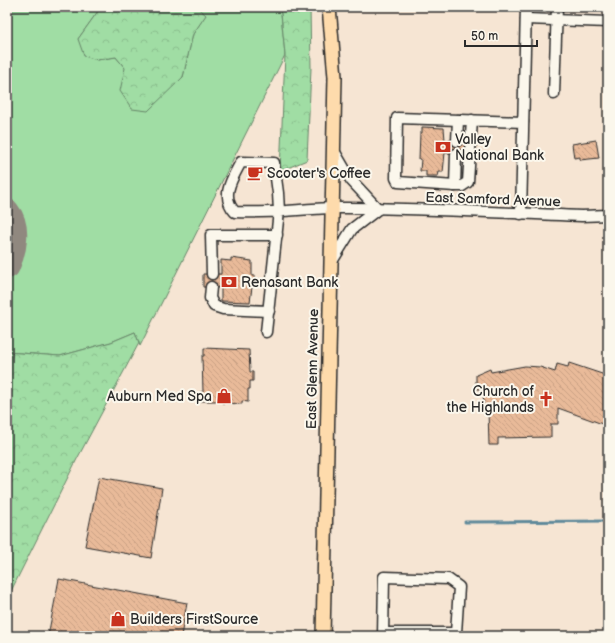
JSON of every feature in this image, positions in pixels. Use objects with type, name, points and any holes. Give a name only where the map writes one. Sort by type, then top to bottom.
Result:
[{"type":"main road","name":"East Glenn Avenue","points":[[323,636],[335,77],[329,7]]},
{"type":"street","points":[[521,214],[526,7]]},
{"type":"street","points":[[554,94],[557,7]]},
{"type":"street","points":[[526,19],[608,22]]},
{"type":"street","points":[[472,120],[468,182],[462,186],[455,186],[398,182],[396,178],[397,118],[472,120],[523,122]]},
{"type":"street","points":[[457,141],[458,120]]},
{"type":"street","points":[[330,265],[352,229],[378,209],[351,180],[333,149]]},
{"type":"street","points":[[455,186],[456,154]]},
{"type":"street","name":"East Samford Avenue","points":[[278,211],[278,193],[274,163],[241,162],[227,192],[230,207],[235,212],[278,211],[332,208],[582,216],[608,215]]},
{"type":"street","points":[[266,332],[277,235],[278,211]]},
{"type":"street","points":[[212,274],[211,235],[277,235]]},
{"type":"street","points":[[211,287],[210,298],[214,306],[223,309],[269,311]]},
{"type":"street","points":[[384,577],[448,579],[459,587],[456,633],[383,635],[384,577]]},
{"type":"green space","points":[[7,7],[101,7],[78,39],[97,60],[116,57],[125,68],[183,77],[193,34],[205,16],[197,7],[276,7],[281,13],[285,55],[140,346],[135,332],[111,342],[60,356],[8,352],[7,412],[7,284],[19,258],[23,235],[16,211],[7,199]]},
{"type":"green space","points":[[101,7],[197,7],[206,15],[193,34],[183,77],[148,111],[132,109],[120,91],[125,68],[116,57],[97,60],[84,56],[78,39]]},
{"type":"green space","points":[[276,7],[310,7],[311,68],[307,160],[280,171],[285,55],[281,13]]},
{"type":"green space","points":[[135,332],[139,343],[77,459],[7,599],[7,352],[60,356],[111,342]]},
{"type":"building","name":"Valley National Bank","points":[[422,127],[444,128],[445,140],[467,141],[466,154],[445,153],[443,172],[439,172],[438,176],[426,176],[426,171],[420,171],[421,159],[419,159],[420,133],[422,133]]},
{"type":"building","points":[[596,140],[599,158],[580,160],[580,157],[574,158],[572,144]]},
{"type":"building","name":"Renasant Bank","points":[[231,258],[252,261],[252,276],[255,276],[255,287],[252,287],[250,302],[221,301],[221,288],[203,287],[203,274],[221,274],[221,260],[231,261]]},
{"type":"building","points":[[204,348],[249,350],[250,372],[253,372],[253,381],[250,381],[250,389],[248,389],[248,402],[242,401],[242,404],[222,403],[222,401],[200,401],[200,392],[203,392],[202,356],[204,356]]},
{"type":"building","name":"Church of the Highlands","points":[[569,363],[608,376],[608,426],[558,408],[558,424],[551,424],[551,437],[498,438],[498,445],[489,445],[488,410],[484,410],[483,389],[476,389],[476,375],[490,369],[491,372],[525,366],[540,367],[555,372],[557,364],[568,367]]},
{"type":"building","points":[[99,477],[162,488],[151,558],[85,546]]},
{"type":"building","name":"Builders FirstSource","points":[[59,579],[187,603],[181,636],[48,636]]},
{"type":"waterway","points":[[465,522],[608,521]]},
{"type":"taxiway","points":[[7,212],[11,218],[14,231],[12,253],[7,266]]},
{"type":"place","name":"Valley National Bank","points":[[443,147]]},
{"type":"place","name":"Scooter's Coffee","points":[[255,173]]},
{"type":"place","name":"Renasant Bank","points":[[229,282]]},
{"type":"place","name":"Auburn Med Spa","points":[[224,396]]},
{"type":"place","name":"Church of the Highlands","points":[[546,399]]},
{"type":"place","name":"Builders FirstSource","points":[[118,619]]}]
